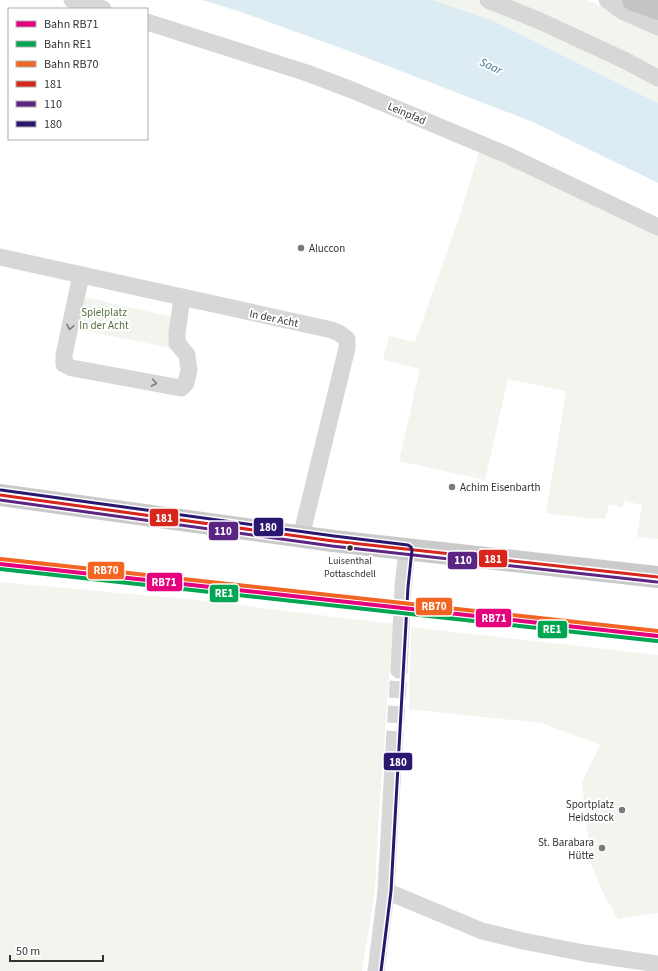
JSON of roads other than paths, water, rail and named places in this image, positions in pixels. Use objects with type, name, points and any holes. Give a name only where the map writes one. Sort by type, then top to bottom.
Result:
[{"type":"highway","points":[[633,0],[658,9]]},
{"type":"main road","points":[[0,495],[301,536],[370,551],[407,550],[658,577]]},
{"type":"street","points":[[72,0],[100,8]]},
{"type":"street","points":[[488,0],[540,21],[617,56],[658,78]]},
{"type":"street","points":[[607,0],[622,11],[658,27]]},
{"type":"street","name":"Leinpfad","points":[[148,22],[307,73],[352,90],[507,155],[658,227]]},
{"type":"street","name":"In der Acht","points":[[0,257],[332,330],[347,339],[347,348],[301,536]]},
{"type":"street","points":[[81,275],[64,355],[64,364],[72,368],[181,388],[186,383],[189,370],[187,355],[177,343],[182,298]]},
{"type":"street","points":[[403,587],[407,550]]},
{"type":"street","points":[[398,670],[400,629]]},
{"type":"street","points":[[376,971],[386,891],[394,748]]},
{"type":"street","points":[[386,891],[482,931],[584,953],[658,964]]},
{"type":"water","name":"Saar","points":[[202,0],[433,0],[494,21],[658,103],[658,183],[533,122],[349,51],[238,11]]},
{"type":"tunnel","points":[[401,629],[403,587]]},
{"type":"tunnel","points":[[394,748],[399,670]]},
{"type":"rail line","name":"RB70","points":[[1,559],[658,631]]},
{"type":"rail line","name":"RB71","points":[[0,564],[658,636]]},
{"type":"rail line","name":"RE1","points":[[0,569],[657,641]]},
{"type":"place","name":"Aluccon","points":[[301,248]]},
{"type":"place","name":"Achim Eisenbarth","points":[[452,487]]},
{"type":"place","name":"Luisenthal Pottaschdell","points":[[350,548]]},
{"type":"place","name":"Sportplatz Heidstock","points":[[622,810]]},
{"type":"place","name":"St. Barabara Hütte","points":[[602,848]]},
{"type":"park label","name":"Spielplatz In der Acht","points":[[104,318]]}]
